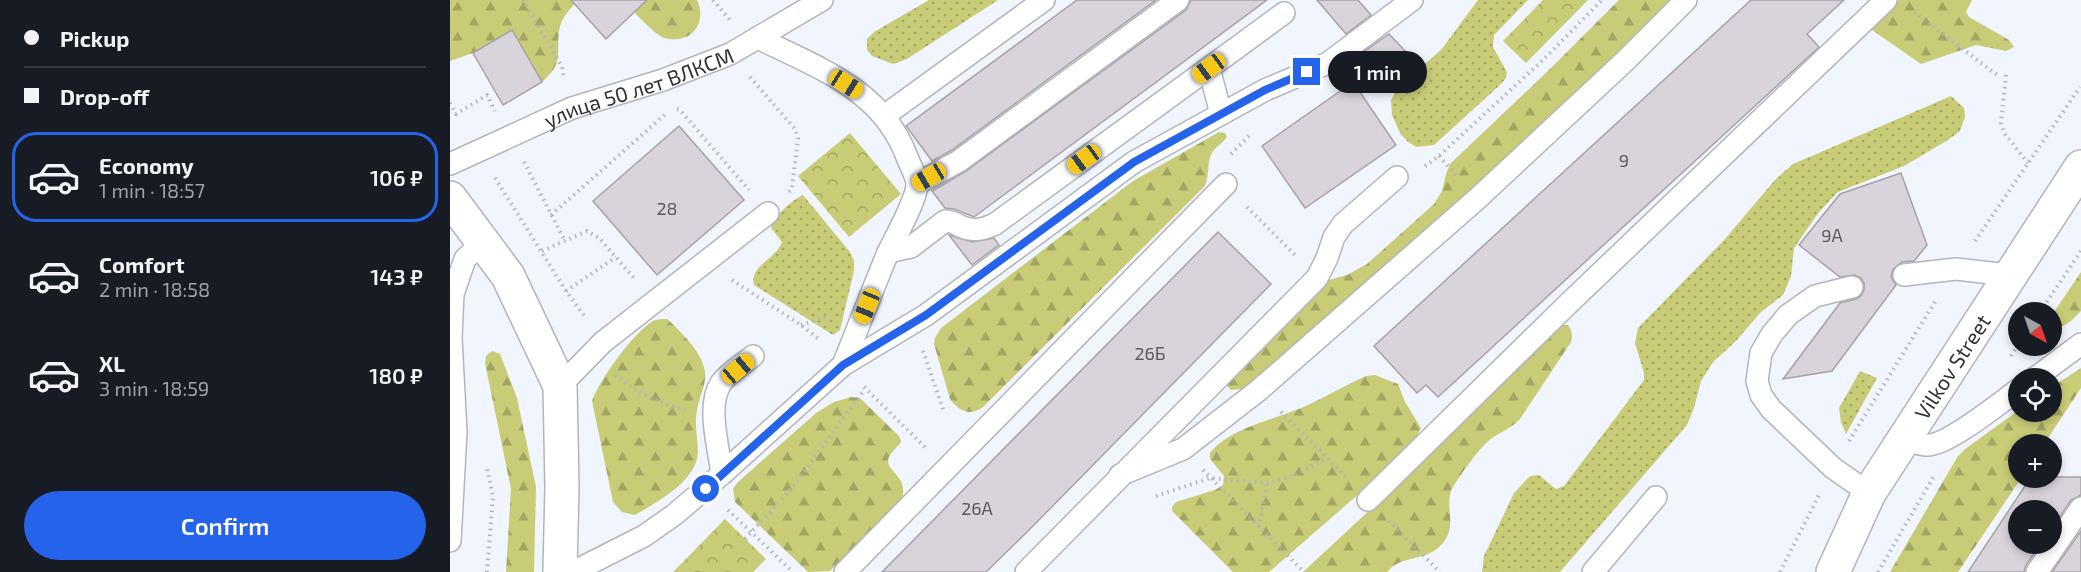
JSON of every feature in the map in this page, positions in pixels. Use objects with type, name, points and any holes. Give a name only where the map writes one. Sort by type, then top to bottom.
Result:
[{"type":"main road","name":"Vilkov Street","points":[[1833,572],[1869,493],[2081,167]]},
{"type":"main road","points":[[450,198],[508,276],[560,386],[562,487],[560,572]]},
{"type":"lane","name":"улица 50 лет ВЛКСМ","points":[[450,164],[590,101],[663,80],[730,54],[822,0]]},
{"type":"lane","points":[[884,116],[1044,0]]},
{"type":"lane","points":[[917,184],[959,161],[1178,0]]},
{"type":"lane","points":[[573,572],[644,536],[674,515],[843,365],[926,315],[1134,162],[1265,90],[1328,63],[1412,0]]},
{"type":"lane","points":[[1120,475],[1183,449],[1259,390],[1477,199],[1624,62],[1686,0]]},
{"type":"lane","points":[[1368,500],[1553,318],[1886,0]]},
{"type":"lane","points":[[888,252],[911,247],[945,221],[951,221],[970,230],[981,230],[995,224],[1284,13]]},
{"type":"lane","points":[[758,39],[838,79],[864,95],[884,116],[901,140],[917,184],[843,365]]},
{"type":"lane","points":[[1209,68],[1221,114]]},
{"type":"lane","points":[[1026,572],[1317,278],[1334,237],[1343,224],[1397,177]]},
{"type":"lane","points":[[845,572],[1226,184]]},
{"type":"lane","points":[[560,386],[603,342],[768,213]]},
{"type":"lane","points":[[450,541],[456,432],[451,338],[453,294],[465,260],[482,243]]},
{"type":"lane","points":[[1904,275],[1956,269],[2009,276]]},
{"type":"lane","points":[[1852,287],[1815,296],[1788,315],[1772,334],[1761,353],[1757,381],[1761,395],[1771,409],[1833,468],[1869,493]]},
{"type":"lane","points":[[2049,368],[2081,344]]},
{"type":"lane","points":[[722,474],[714,417],[717,392],[722,382],[753,356]]},
{"type":"lane","points":[[1904,439],[1928,445],[1943,440],[1957,433],[2008,397]]},
{"type":"lane","points":[[1593,572],[1656,498]]},
{"type":"lane","points":[[2037,572],[2081,508]]},
{"type":"path","points":[[523,0],[562,67],[565,76],[560,83]]},
{"type":"path","points":[[1397,177],[1428,165],[1439,156],[1543,60],[1602,0]]},
{"type":"path","points":[[1908,7],[1997,75]]},
{"type":"path","points":[[2006,75],[2001,123],[2004,133],[2028,163]]},
{"type":"path","points":[[1780,572],[1833,468],[1956,269],[2080,87]]},
{"type":"path","points":[[450,103],[456,114],[487,95]]},
{"type":"path","points":[[769,99],[795,129],[798,138],[792,188],[787,196]]},
{"type":"path","points":[[551,215],[672,108],[680,110],[768,213]]},
{"type":"path","points":[[510,137],[565,241]]},
{"type":"path","points":[[479,152],[566,291],[603,342],[614,374],[638,392],[660,403],[714,417]]},
{"type":"path","points":[[1439,156],[1454,173]]},
{"type":"path","points":[[1244,203],[1301,261]]},
{"type":"path","points":[[542,251],[587,231],[599,238],[655,301]]},
{"type":"path","points":[[2047,302],[2081,250]]},
{"type":"path","points":[[566,291],[616,257]]},
{"type":"path","points":[[731,280],[801,325],[820,340]]},
{"type":"path","points":[[922,348],[944,412]]},
{"type":"path","points":[[745,539],[792,488],[873,381]]},
{"type":"path","points":[[1147,500],[1210,478],[1267,483],[1290,477],[1327,458],[1259,390]]},
{"type":"path","points":[[885,408],[909,431]]},
{"type":"path","points":[[1210,478],[1304,572]]},
{"type":"path","points":[[1259,528],[1267,483]]},
{"type":"path","points":[[752,532],[792,572]]},
{"type":"path","points":[[1417,549],[1440,572]]},
{"type":"green space","points":[[450,0],[579,0],[562,22],[556,64],[542,82],[512,30],[473,53],[450,61]]},
{"type":"green space","points":[[623,0],[697,0],[700,17],[694,31],[689,35],[682,38],[664,38],[649,27]]},
{"type":"green space","points":[[929,0],[998,0],[907,59],[893,64],[872,56],[867,50],[867,39],[874,32]]},
{"type":"green space","points":[[1478,0],[1528,0],[1494,35],[1493,47],[1507,72],[1506,78],[1434,145],[1416,147],[1400,133],[1392,115],[1391,100],[1398,87],[1441,50]]},
{"type":"green space","points":[[1543,0],[1588,0],[1526,63],[1503,41]]},
{"type":"green space","points":[[1619,0],[1672,0],[1526,140],[1292,348],[1241,389],[1231,390],[1227,386],[1228,381],[1320,286],[1367,264],[1434,204],[1442,191],[1450,164]]},
{"type":"green space","points":[[1899,0],[1972,0],[1966,12],[1969,17],[2009,40],[2014,47],[2006,51],[1976,45],[1921,64],[1872,30],[1873,25]]},
{"type":"green space","points":[[1951,96],[1964,108],[1965,117],[1960,131],[1904,166],[1838,192],[1819,212],[1794,248],[1791,276],[1783,295],[1760,313],[1736,341],[1713,362],[1701,381],[1687,425],[1560,572],[1482,572],[1484,556],[1514,493],[1530,476],[1539,475],[1556,489],[1564,486],[1644,380],[1635,343],[1638,328],[1725,239],[1775,180],[1793,164]]},
{"type":"green space","points":[[1219,132],[1225,133],[1227,137],[1211,155],[1205,186],[983,407],[969,412],[953,403],[934,344],[941,328],[1133,181]]},
{"type":"green space","points":[[850,133],[901,194],[849,237],[798,176]]},
{"type":"green space","points":[[803,195],[850,252],[854,261],[854,271],[840,330],[833,335],[754,285],[754,278],[759,267],[775,253],[782,242],[771,228],[773,223],[784,209]]},
{"type":"green space","points":[[2081,272],[2081,311],[2062,327],[2061,302]]},
{"type":"green space","points":[[667,319],[693,346],[705,371],[696,416],[698,452],[691,472],[674,490],[635,515],[622,512],[613,502],[592,401],[610,369],[636,335],[653,321]]},
{"type":"green space","points":[[1562,325],[1568,325],[1572,335],[1571,342],[1520,419],[1486,443],[1453,487],[1450,498],[1450,527],[1445,540],[1439,547],[1426,555],[1393,566],[1387,572],[1303,572],[1553,331]]},
{"type":"green space","points":[[492,351],[500,354],[517,398],[536,487],[534,572],[506,572],[511,489],[485,363],[486,356]]},
{"type":"green space","points":[[2081,368],[2081,388],[2062,417],[2062,380]]},
{"type":"green space","points":[[1860,371],[1877,378],[1846,434],[1839,408]]},
{"type":"green space","points":[[1375,375],[1398,384],[1405,402],[1421,428],[1416,438],[1361,492],[1269,572],[1233,572],[1172,511],[1176,502],[1215,490],[1223,485],[1224,476],[1210,459],[1210,453],[1230,436],[1255,424],[1308,405],[1366,376]]},
{"type":"green space","points":[[851,397],[860,398],[899,436],[901,441],[890,455],[888,462],[902,484],[902,498],[830,571],[808,572],[735,502],[733,489],[816,413],[834,402]]},
{"type":"green space","points":[[2008,418],[2008,422],[2059,422],[2051,434],[2008,434],[2008,488],[2015,488],[1958,572],[1890,572],[1958,456]]},
{"type":"green space","points":[[725,519],[766,559],[753,572],[673,572]]},
{"type":"building","points":[[571,0],[647,0],[606,39]]},
{"type":"building","points":[[1077,0],[1156,0],[952,150],[932,161],[906,126]]},
{"type":"building","points":[[1191,0],[1267,0],[974,217],[945,208],[932,191],[966,171],[1186,10]]},
{"type":"building","points":[[1317,0],[1358,0],[1371,15],[1346,34]]},
{"type":"building","points":[[1751,0],[1844,0],[1807,34],[1818,48],[1438,397],[1426,385],[1417,393],[1374,346]]},
{"type":"building","points":[[512,30],[542,82],[503,105],[473,53]]},
{"type":"building","points":[[1389,34],[1407,53],[1381,77],[1362,53]]},
{"type":"building","points":[[1353,82],[1396,145],[1305,208],[1262,146]]},
{"type":"building","points":[[679,126],[744,200],[657,275],[593,201]]},
{"type":"building","points":[[1901,173],[1927,245],[1914,261],[1902,262],[1893,269],[1891,277],[1896,285],[1832,371],[1783,379],[1840,303],[1856,299],[1864,290],[1861,278],[1855,275],[1840,277],[1799,245],[1840,194]]},
{"type":"building","points":[[1218,232],[1271,284],[1030,529],[986,572],[882,572]]},
{"type":"building","points":[[949,235],[972,242],[994,238],[999,245],[972,265]]},
{"type":"building","points":[[2062,477],[2081,477],[2081,495],[2071,500],[2062,513],[2062,500],[2016,500],[2024,488],[2062,488]]},
{"type":"building","points":[[2008,512],[2008,554],[2034,554],[2024,572],[1968,572]]},
{"type":"building","points":[[2081,531],[2081,572],[2052,572]]},
{"type":"route","points":[[706,489],[843,365],[926,315],[1134,162],[1265,90],[1307,72]]}]
